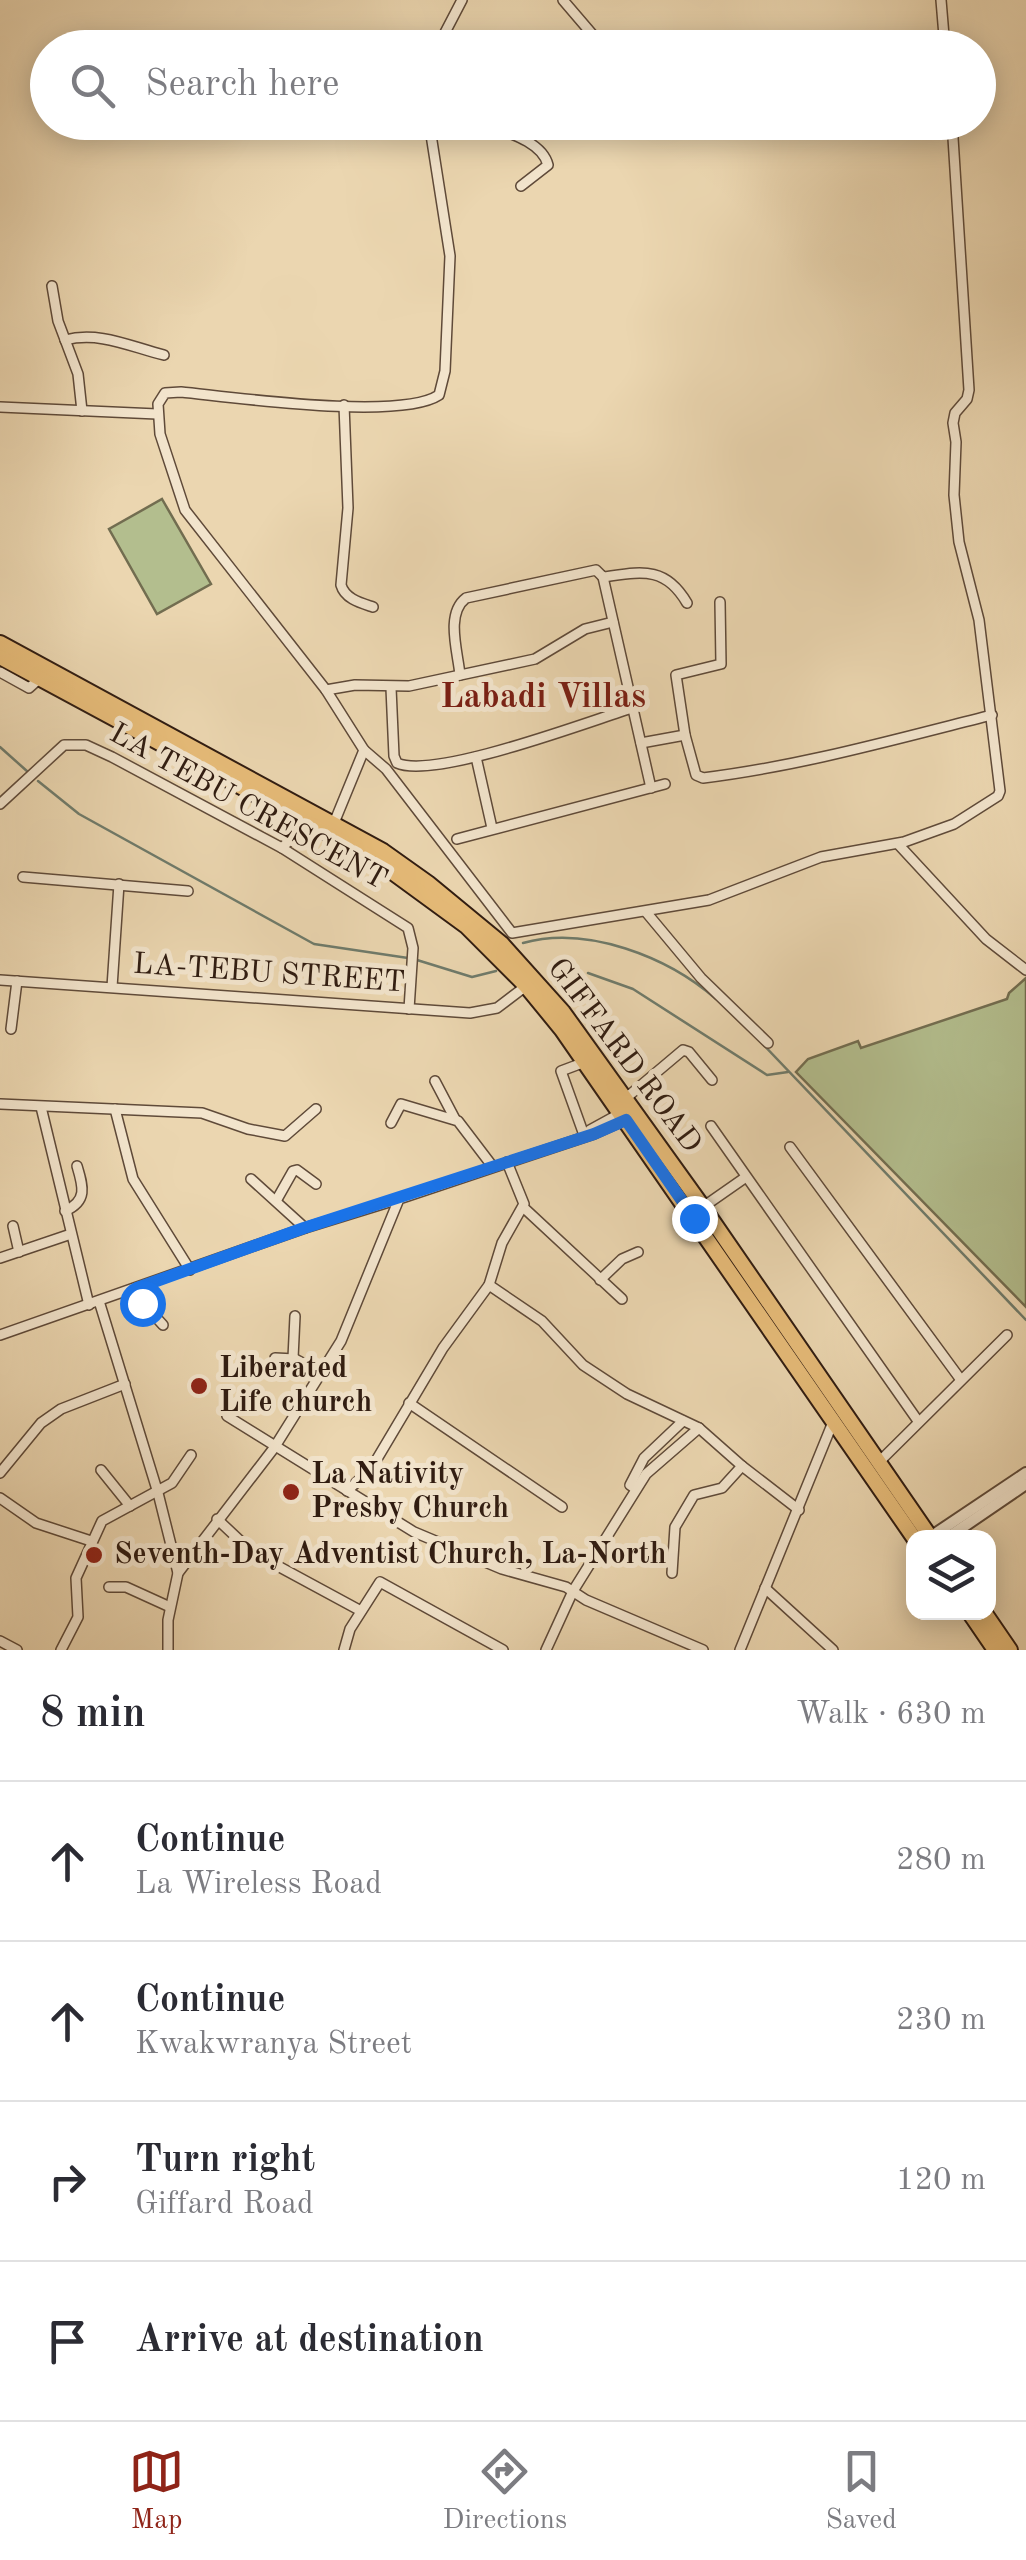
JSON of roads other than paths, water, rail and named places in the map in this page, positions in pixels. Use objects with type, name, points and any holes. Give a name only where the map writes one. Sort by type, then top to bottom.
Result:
[{"type":"main road","name":"GIFFARD ROAD","points":[[0,644],[383,851],[502,944],[563,1012],[909,1530]]},
{"type":"main road","name":"GIFFARD ROAD","points":[[0,657],[308,821],[420,889],[466,926],[526,986],[703,1207],[925,1530]]},
{"type":"main road","points":[[974,1620],[995,1650]]},
{"type":"main road","points":[[989,1620],[1010,1650]]},
{"type":"street","points":[[447,30],[462,0]]},
{"type":"street","points":[[562,0],[588,30]]},
{"type":"street","points":[[941,0],[944,30]]},
{"type":"street","points":[[432,140],[450,256],[444,387],[430,400],[344,405],[165,392],[156,414],[185,510],[326,690],[364,750],[386,770],[509,932],[518,933],[723,896],[821,857],[898,844],[954,824],[998,796],[992,715],[978,620],[959,542],[953,482],[955,414],[968,399],[969,390],[953,140]]},
{"type":"street","points":[[521,186],[548,165],[546,156],[522,140]]},
{"type":"street","points":[[52,286],[58,321],[78,374],[82,411]]},
{"type":"street","points":[[65,340],[88,337],[120,341],[164,356]]},
{"type":"street","points":[[344,405],[348,508],[341,586],[354,600],[373,607]]},
{"type":"street","points":[[0,407],[156,414]]},
{"type":"street","points":[[460,675],[454,614],[458,603],[466,598],[596,570],[603,577],[650,788]]},
{"type":"street","points":[[603,577],[650,572],[678,588],[687,602]]},
{"type":"street","points":[[720,602],[721,664],[676,675],[685,735],[696,775],[703,778],[746,773],[866,747],[992,715]]},
{"type":"street","points":[[326,690],[354,685],[391,688],[536,659],[584,629],[613,622]]},
{"type":"street","points":[[0,672],[29,688],[39,679]]},
{"type":"street","points":[[391,688],[394,756],[398,763],[414,769],[476,758],[632,708]]},
{"type":"street","points":[[641,743],[685,735]]},
{"type":"street","name":"LA TEBU CRESCENT","points":[[0,804],[55,752],[75,743],[112,757],[282,848],[408,928],[414,948],[409,1009]]},
{"type":"street","points":[[334,824],[364,750]]},
{"type":"street","points":[[476,758],[492,828]]},
{"type":"street","points":[[457,839],[665,784]]},
{"type":"street","points":[[282,848],[308,821]]},
{"type":"street","points":[[898,844],[986,939],[1026,970]]},
{"type":"street","points":[[23,877],[188,890]]},
{"type":"street","points":[[112,987],[119,884]]},
{"type":"street","points":[[646,912],[700,978],[768,1043]]},
{"type":"street","points":[[502,944],[518,933]]},
{"type":"street","name":"LA-TEBU STREET","points":[[0,980],[470,1013],[490,1011],[526,986]]},
{"type":"street","points":[[11,1029],[17,981]]},
{"type":"street","points":[[0,1334],[584,1135],[628,1110],[684,1050],[712,1080]]},
{"type":"street","points":[[584,1135],[561,1071],[585,1062]]},
{"type":"street","points":[[435,1080],[455,1120]]},
{"type":"street","points":[[0,1104],[210,1114],[248,1129],[285,1136],[316,1108]]},
{"type":"street","points":[[392,1123],[400,1104],[462,1123],[493,1167]]},
{"type":"street","points":[[41,1107],[71,1234],[124,1384],[178,1573]]},
{"type":"street","points":[[115,1108],[133,1179],[190,1270]]},
{"type":"street","points":[[711,1126],[918,1421]]},
{"type":"street","points":[[790,1147],[962,1380]]},
{"type":"street","points":[[347,1491],[370,1468],[442,1348],[489,1285],[502,1242],[524,1207],[507,1162]]},
{"type":"street","points":[[65,1211],[79,1202],[84,1191],[77,1166]]},
{"type":"street","points":[[276,1201],[293,1171],[316,1184]]},
{"type":"street","points":[[703,1207],[746,1177]]},
{"type":"street","points":[[252,1179],[304,1228]]},
{"type":"street","points":[[168,1650],[170,1607],[178,1573],[274,1448],[322,1373],[354,1312],[400,1199]]},
{"type":"street","points":[[524,1207],[622,1299]]},
{"type":"street","points":[[13,1226],[19,1252]]},
{"type":"street","points":[[0,1258],[71,1234]]},
{"type":"street","points":[[600,1280],[622,1260],[638,1252]]},
{"type":"street","points":[[489,1285],[542,1320],[583,1365],[628,1394],[699,1428],[799,1510]]},
{"type":"street","points":[[137,1288],[142,1303],[163,1325]]},
{"type":"street","points":[[292,1358],[294,1316]]},
{"type":"street","points":[[880,1461],[1006,1336]]},
{"type":"street","points":[[276,1358],[292,1358],[322,1373]]},
{"type":"street","points":[[0,1473],[41,1423],[90,1396],[124,1384]]},
{"type":"street","points":[[410,1403],[562,1507]]},
{"type":"street","points":[[227,1416],[414,1532],[483,1562],[573,1591],[702,1650]]},
{"type":"street","points":[[636,1489],[630,1485],[644,1458],[683,1420]]},
{"type":"street","points":[[740,1650],[834,1420]]},
{"type":"street","points":[[546,1650],[573,1591],[636,1489],[659,1461],[699,1428]]},
{"type":"street","points":[[62,1650],[77,1619],[76,1578],[102,1521],[158,1493],[172,1482],[191,1454]]},
{"type":"street","points":[[672,1573],[675,1527],[694,1495],[722,1488],[742,1466]]},
{"type":"street","points":[[101,1470],[130,1506]]},
{"type":"street","points":[[940,1530],[1026,1473]]},
{"type":"street","points":[[959,1530],[1026,1484]]},
{"type":"street","points":[[0,1498],[36,1523],[91,1541]]},
{"type":"street","points":[[217,1519],[252,1552],[361,1611]]},
{"type":"street","points":[[344,1650],[376,1585],[385,1583],[503,1650]]},
{"type":"street","points":[[109,1587],[126,1587],[170,1607]]},
{"type":"street","points":[[766,1588],[833,1650]]},
{"type":"waterway","points":[[0,747],[28,772]]},
{"type":"waterway","points":[[38,781],[79,814],[314,944],[408,958]]},
{"type":"waterway","points":[[523,943],[573,938],[626,949],[675,970],[716,999]]},
{"type":"waterway","points":[[417,960],[472,977],[496,971]]},
{"type":"waterway","points":[[588,973],[633,989],[767,1075],[788,1072]]},
{"type":"waterway","points":[[758,1039],[1026,1320]]},
{"type":"place","name":"Liberated Life church","points":[[199,1386]]},
{"type":"place","name":"La Nativity Presby Church","points":[[291,1492]]},
{"type":"place","name":"Seventh-Day Adventist Church, La-North","points":[[94,1555]]},
{"type":"district","name":"Labadi Villas","points":[[543,697]]}]
